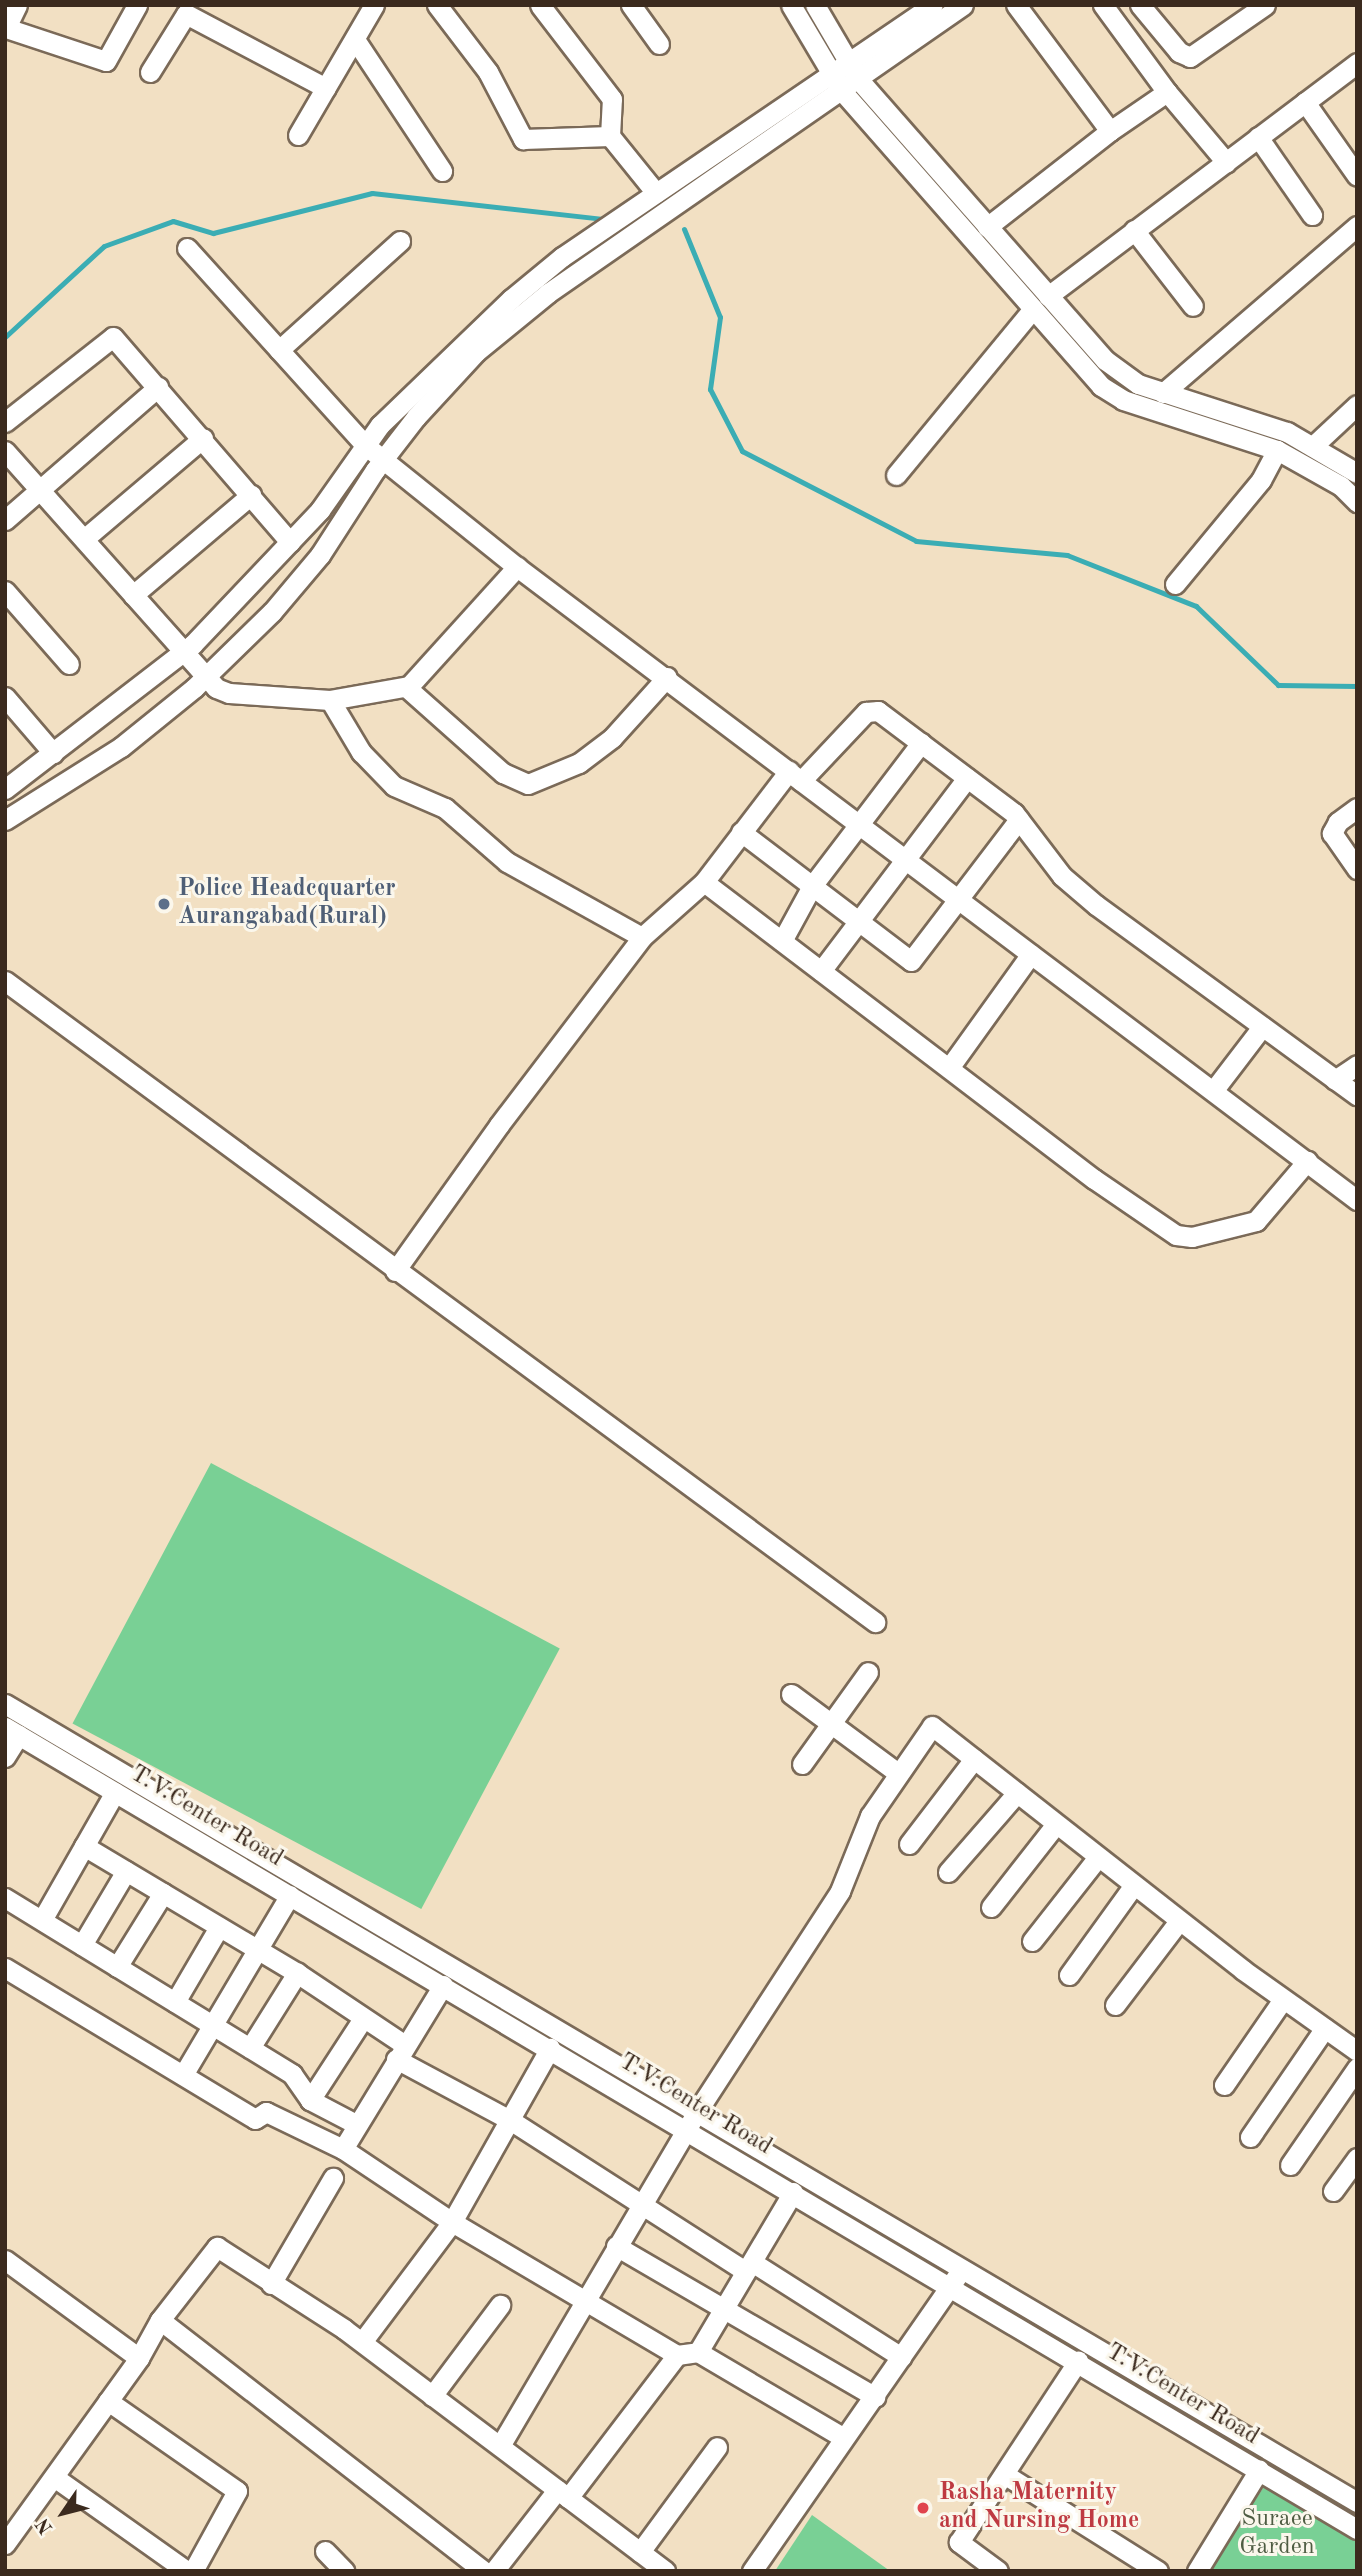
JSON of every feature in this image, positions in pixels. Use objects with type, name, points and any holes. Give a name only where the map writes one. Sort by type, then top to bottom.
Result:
[{"type":"street","points":[[17,5],[6,28],[106,61],[137,5]]},
{"type":"street","points":[[299,135],[356,41],[374,5]]},
{"type":"street","points":[[437,5],[488,72],[523,139],[610,136]]},
{"type":"street","points":[[540,5],[612,99],[610,136],[656,193]]},
{"type":"street","points":[[631,5],[659,44]]},
{"type":"street","points":[[791,5],[842,91],[1054,336],[1101,386],[1123,400],[1277,450],[1341,486],[1357,502]]},
{"type":"street","points":[[815,5],[859,80],[1105,360],[1138,384],[1287,432],[1357,473]]},
{"type":"street","points":[[5,789],[183,652],[320,510],[365,445],[408,397],[511,299],[562,257],[933,5]]},
{"type":"street","points":[[5,821],[121,747],[205,677],[272,612],[320,555],[385,458],[476,352],[548,293],[859,80],[963,5]]},
{"type":"street","points":[[1016,5],[1110,131]]},
{"type":"street","points":[[1103,5],[1167,92],[1226,162]]},
{"type":"street","points":[[1140,5],[1179,52],[1190,57],[1265,5]]},
{"type":"street","points":[[150,72],[186,14],[326,88]]},
{"type":"street","points":[[356,41],[442,171]]},
{"type":"street","points":[[1048,296],[1357,63]]},
{"type":"street","points":[[987,227],[1110,131],[1167,92]]},
{"type":"street","points":[[1305,102],[1357,176]]},
{"type":"street","points":[[1258,137],[1312,215]]},
{"type":"street","points":[[1163,393],[1357,226]]},
{"type":"street","points":[[1134,230],[1193,306]]},
{"type":"street","points":[[279,350],[400,241]]},
{"type":"street","points":[[187,248],[365,445],[385,458],[517,567],[667,677],[858,825],[1357,1199]]},
{"type":"street","points":[[896,475],[1032,310]]},
{"type":"street","points":[[1054,336],[1070,321]]},
{"type":"street","points":[[5,422],[110,337],[203,438],[290,541]]},
{"type":"street","points":[[5,520],[158,387]]},
{"type":"street","points":[[1313,446],[1357,405]]},
{"type":"street","points":[[84,540],[203,438]]},
{"type":"street","points":[[1175,584],[1261,480],[1277,450]]},
{"type":"street","points":[[5,451],[205,677],[229,693],[330,700],[406,687],[449,648],[517,567]]},
{"type":"street","points":[[133,595],[251,495]]},
{"type":"street","points":[[5,591],[69,664]]},
{"type":"street","points":[[406,687],[503,773],[528,784],[579,763],[612,738],[667,677]]},
{"type":"street","points":[[5,697],[53,753]]},
{"type":"street","points":[[330,700],[361,752],[394,786],[444,808],[507,862],[642,937]]},
{"type":"street","points":[[395,1271],[499,1125],[642,937],[704,882],[741,832],[795,776],[871,710],[921,743],[1020,819],[1078,890],[1357,1095]]},
{"type":"street","points":[[782,941],[811,886],[921,743]]},
{"type":"street","points":[[821,971],[967,778]]},
{"type":"street","points":[[1357,808],[1338,822],[1332,833],[1357,869]]},
{"type":"street","points":[[741,832],[911,961],[1020,819]]},
{"type":"street","points":[[704,882],[1094,1179],[1185,1237],[1256,1221],[1307,1161]]},
{"type":"street","points":[[948,1068],[1031,954]]},
{"type":"street","points":[[5,981],[395,1271],[875,1622]]},
{"type":"street","points":[[1213,1091],[1262,1027]]},
{"type":"street","points":[[1335,1080],[1357,1065]]},
{"type":"street","points":[[802,1764],[868,1672]]},
{"type":"street","points":[[791,1694],[899,1774]]},
{"type":"street","name":"T.V.Center Road","points":[[5,1704],[698,2110],[1357,2502]]},
{"type":"street","points":[[500,2446],[698,2110],[840,1891],[870,1816],[932,1726],[1179,1921],[1283,1999],[1357,2050]]},
{"type":"street","points":[[5,1757],[12,1731]]},
{"type":"street","name":"T.V.Center Road","points":[[12,1731],[951,2285],[1357,2529]]},
{"type":"street","points":[[909,1844],[974,1759]]},
{"type":"street","points":[[42,1920],[115,1792]]},
{"type":"street","points":[[948,1872],[1017,1793]]},
{"type":"street","points":[[991,1907],[1056,1824]]},
{"type":"street","points":[[84,1846],[297,1973],[362,2020],[400,2052],[901,2357]]},
{"type":"street","points":[[1032,1941],[1098,1857]]},
{"type":"street","points":[[82,1945],[126,1871]]},
{"type":"street","points":[[1069,1975],[1134,1885]]},
{"type":"street","points":[[117,1967],[163,1894]]},
{"type":"street","points":[[183,2075],[290,1895]]},
{"type":"street","points":[[5,1898],[292,2074],[310,2099],[356,2124]]},
{"type":"street","points":[[1115,2005],[1179,1921]]},
{"type":"street","points":[[175,2002],[219,1927]]},
{"type":"street","points":[[5,1968],[256,2119],[265,2112],[343,2149],[452,2222],[677,2355]]},
{"type":"street","points":[[250,2048],[297,1973]]},
{"type":"street","points":[[343,2149],[443,1985]]},
{"type":"street","points":[[1224,2085],[1283,1999]]},
{"type":"street","points":[[310,2099],[362,2020]]},
{"type":"street","points":[[1250,2137],[1325,2028]]},
{"type":"street","points":[[362,2342],[452,2222],[550,2048]]},
{"type":"street","points":[[1290,2165],[1357,2067]]},
{"type":"street","points":[[1333,2191],[1357,2158]]},
{"type":"street","points":[[271,2284],[333,2178]]},
{"type":"street","points":[[698,2351],[793,2192]]},
{"type":"street","points":[[5,2544],[139,2358],[160,2320],[217,2246],[362,2342],[665,2571]]},
{"type":"street","points":[[616,2246],[723,2312],[875,2397]]},
{"type":"street","points":[[5,2260],[139,2358]]},
{"type":"street","points":[[752,2571],[963,2267]]},
{"type":"street","points":[[432,2396],[500,2305]]},
{"type":"street","points":[[160,2320],[484,2571]]},
{"type":"street","points":[[494,2571],[563,2494],[677,2355],[698,2351],[844,2438]]},
{"type":"street","points":[[998,2571],[959,2542],[1078,2361]]},
{"type":"street","points":[[108,2402],[237,2491],[193,2571]]},
{"type":"street","points":[[640,2552],[717,2447]]},
{"type":"street","points":[[1197,2571],[1259,2470]]},
{"type":"street","points":[[1004,2474],[1158,2571]]},
{"type":"street","points":[[54,2477],[187,2571]]},
{"type":"street","points":[[325,2551],[344,2571]]},
{"type":"green space","points":[[211,1463],[560,1648],[421,1909],[73,1723]]},
{"type":"green space","name":"Suraee Garden","points":[[1265,2485],[1357,2539],[1357,2571],[1208,2571]]},
{"type":"green space","points":[[812,2515],[890,2571],[775,2571]]},
{"type":"waterway","points":[[5,337],[104,246],[173,221],[213,233],[372,193],[603,219]]},
{"type":"waterway","points":[[684,229],[720,317],[710,389],[742,451],[916,541],[1067,555],[1196,606],[1278,685],[1357,686]]},
{"type":"place","name":"Police Headcquarter Aurangabad(Rural)","points":[[164,904]]},
{"type":"place","name":"Rasha Maternity and Nursing Home","points":[[923,2508]]}]
